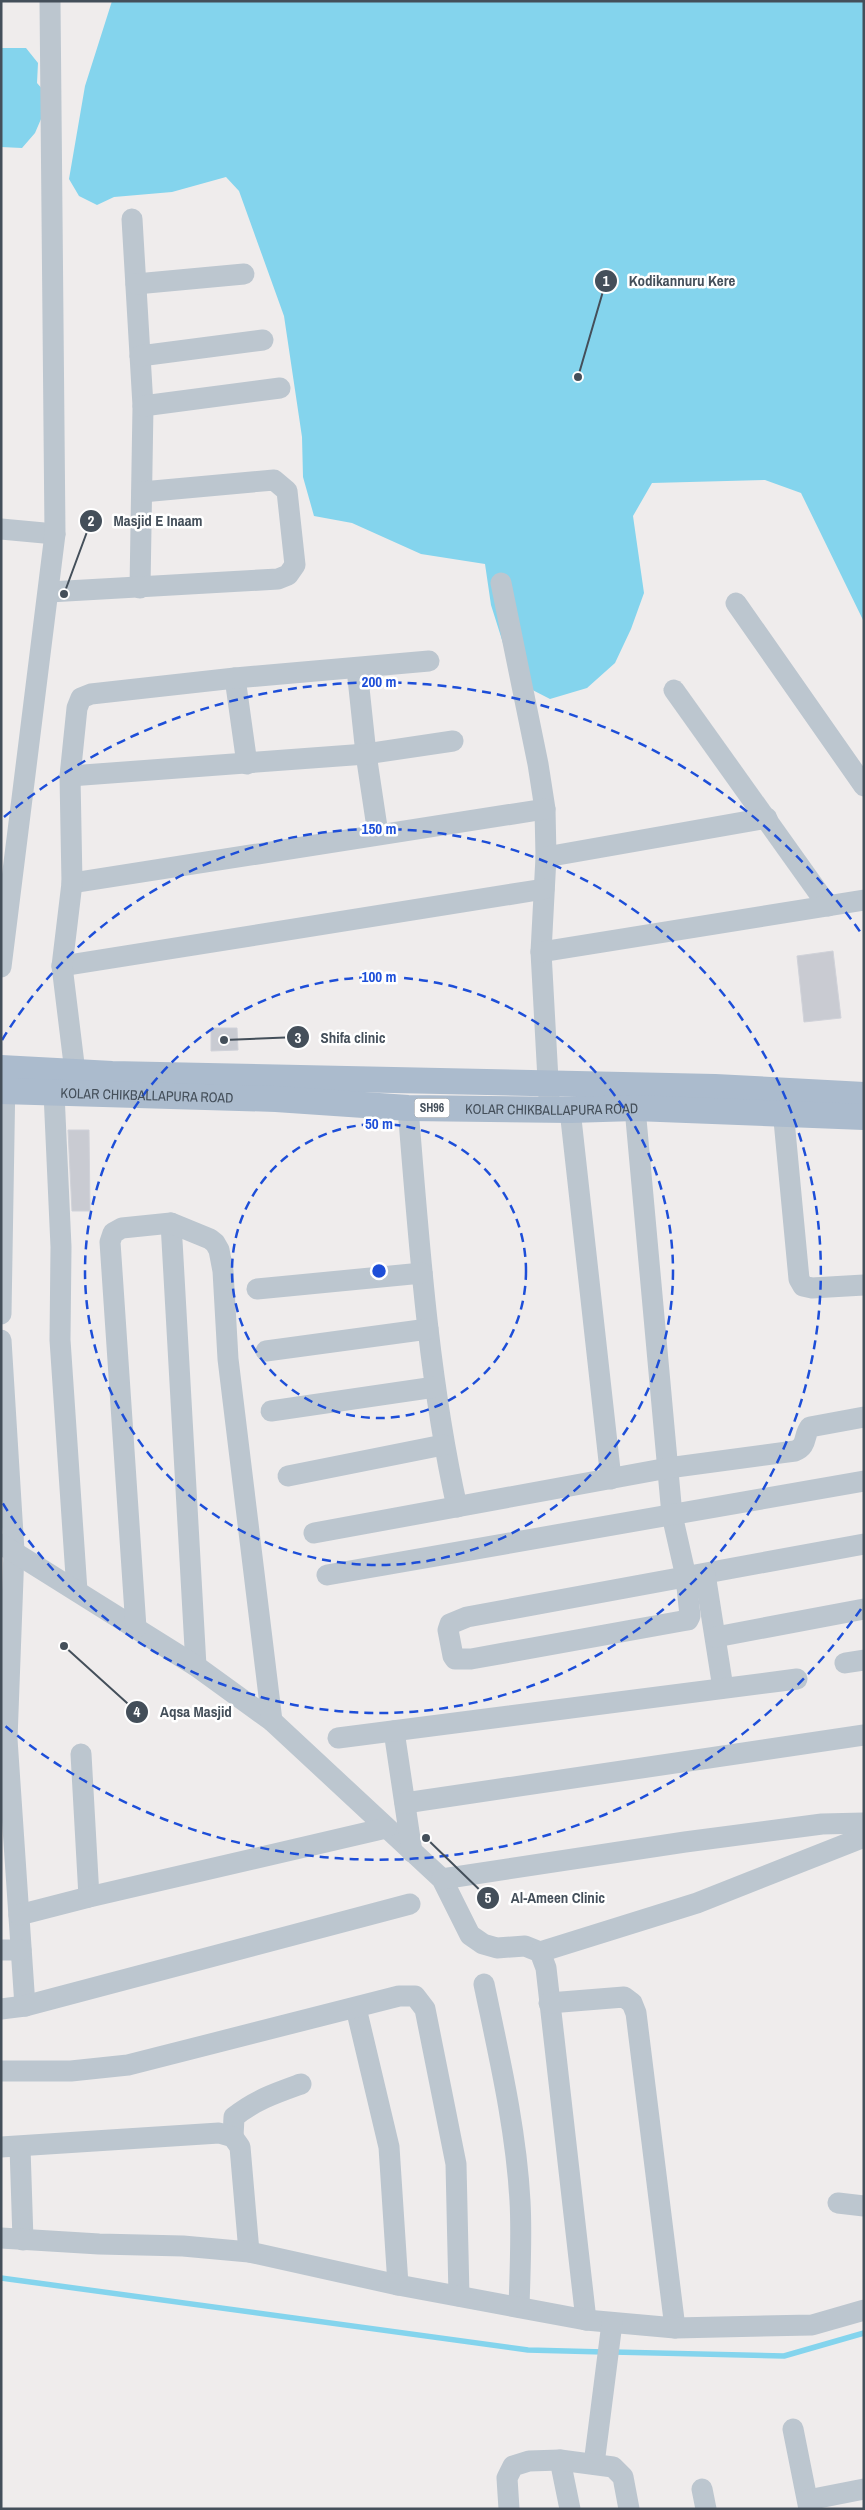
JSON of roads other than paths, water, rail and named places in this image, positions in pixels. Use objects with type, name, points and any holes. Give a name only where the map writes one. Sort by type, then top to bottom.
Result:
[{"type":"main road","name":"KOLAR CHIKBALLAPURA ROAD","points":[[3,1080],[75,1072],[549,1084],[782,1102],[864,1117]]},
{"type":"main road","name":"KOLAR CHIKBALLAPURA ROAD","points":[[3,1080],[54,1093],[276,1099],[408,1108],[560,1110],[635,1108],[782,1102],[864,1095]]},
{"type":"street","points":[[1,967],[55,534],[50,1]]},
{"type":"street","points":[[132,219],[143,406],[140,588]]},
{"type":"street","points":[[136,284],[244,274]]},
{"type":"street","points":[[140,356],[263,340]]},
{"type":"street","points":[[143,406],[280,388]]},
{"type":"street","points":[[49,592],[140,588],[278,578],[288,575],[295,564],[287,491],[274,480],[142,492]]},
{"type":"street","points":[[1,529],[55,534]]},
{"type":"street","points":[[501,583],[538,764],[545,809],[546,857],[541,952],[549,1084],[560,1110],[611,1479]]},
{"type":"street","points":[[736,603],[864,786]]},
{"type":"street","points":[[75,1072],[62,966],[72,883],[70,776],[77,708],[81,698],[91,694],[235,678],[357,669],[429,661]]},
{"type":"street","points":[[357,669],[366,754],[378,834]]},
{"type":"street","points":[[235,678],[247,764]]},
{"type":"street","points":[[674,690],[828,906]]},
{"type":"street","points":[[70,776],[366,754],[453,740]]},
{"type":"street","points":[[72,883],[545,809]]},
{"type":"street","points":[[546,857],[767,818]]},
{"type":"street","points":[[62,966],[544,889]]},
{"type":"street","points":[[541,952],[864,900]]},
{"type":"street","points":[[1,1314],[3,1080]]},
{"type":"street","points":[[54,1093],[61,1247],[60,1340],[77,1591]]},
{"type":"street","points":[[782,1102],[799,1279],[803,1286],[812,1288],[864,1285]]},
{"type":"street","points":[[408,1108],[422,1273],[435,1387],[443,1445],[457,1507]]},
{"type":"street","points":[[635,1108],[672,1515],[696,1576],[716,1637],[723,1688]]},
{"type":"street","points":[[136,1628],[110,1242],[113,1233],[122,1228],[171,1224],[210,1239],[219,1250],[223,1271],[228,1359],[272,1721]]},
{"type":"street","points":[[171,1224],[196,1666]]},
{"type":"street","points":[[257,1289],[422,1273]]},
{"type":"street","points":[[266,1351],[428,1329]]},
{"type":"street","points":[[1,1340],[7,1547],[4,1740],[19,1915],[11,1950],[25,2006]]},
{"type":"street","points":[[271,1411],[435,1387]]},
{"type":"street","points":[[314,1533],[668,1468],[795,1451],[802,1449],[805,1444],[810,1426],[864,1417]]},
{"type":"street","points":[[288,1476],[443,1445]]},
{"type":"street","points":[[327,1575],[864,1481]]},
{"type":"street","points":[[696,1576],[688,1620],[471,1659],[455,1658],[453,1656],[448,1630],[450,1624],[467,1617],[864,1544]]},
{"type":"street","points":[[7,1547],[196,1666],[272,1721],[442,1879],[470,1935],[483,1944],[497,1948],[525,1946],[540,1952],[697,1903],[864,1837]]},
{"type":"street","points":[[716,1637],[864,1609]]},
{"type":"street","points":[[338,1738],[798,1679]]},
{"type":"street","points":[[394,1731],[412,1852]]},
{"type":"street","points":[[405,1803],[864,1735]]},
{"type":"street","points":[[82,1754],[89,1897]]},
{"type":"street","points":[[442,1879],[685,1842],[822,1824],[864,1823]]},
{"type":"street","points":[[19,1915],[386,1828]]},
{"type":"street","points":[[1,2009],[25,2006],[410,1904]]},
{"type":"street","points":[[540,1952],[546,1968],[586,2320]]},
{"type":"street","points":[[484,1984],[506,2088],[514,2141],[520,2202],[519,2307]]},
{"type":"street","points":[[1,2071],[71,2071],[128,2065],[399,1996],[415,1996],[425,2010],[456,2164],[459,2296]]},
{"type":"street","points":[[549,2003],[624,1997],[632,2002],[636,2013],[675,2328]]},
{"type":"street","points":[[356,2008],[389,2148],[398,2285]]},
{"type":"street","points":[[249,2252],[240,2147],[233,2137],[234,2117],[248,2105],[265,2096],[301,2084]]},
{"type":"street","points":[[23,2240],[11,2147],[219,2133],[233,2137]]},
{"type":"street","points":[[838,2203],[864,2206]]},
{"type":"street","points":[[1,2238],[183,2246],[249,2252],[398,2285],[586,2320],[611,2331],[812,2325],[864,2310]]},
{"type":"street","points":[[594,2464],[611,2331]]},
{"type":"street","points":[[793,2429],[808,2505],[864,2489]]},
{"type":"street","points":[[560,2460],[570,2509]]},
{"type":"street","points":[[509,2509],[507,2478],[513,2466],[529,2461],[560,2460],[613,2467],[623,2477],[629,2509]]},
{"type":"water","points":[[112,1],[864,1],[864,622],[801,493],[765,480],[652,483],[633,516],[644,593],[631,629],[615,663],[587,688],[550,699],[515,681],[491,605],[485,564],[421,554],[352,523],[314,516],[303,477],[302,437],[284,316],[239,191],[226,177],[172,192],[114,197],[97,205],[79,196],[69,179],[85,86]]},
{"type":"water","points":[[1,48],[26,48],[38,63],[37,83],[50,98],[35,133],[22,148],[1,147]]},
{"type":"waterway","points":[[1,2278],[528,2350],[604,2352]]},
{"type":"waterway","points":[[613,2352],[784,2356],[864,2333]]},
{"type":"place","name":"Kodikannuru Kere","points":[[578,377]]},
{"type":"place","name":"Masjid E Inaam","points":[[64,594]]},
{"type":"place","name":"Shifa clinic","points":[[224,1040]]},
{"type":"place","name":"Aqsa Masjid","points":[[64,1646]]},
{"type":"place","name":"Al-Ameen Clinic","points":[[426,1838]]}]
